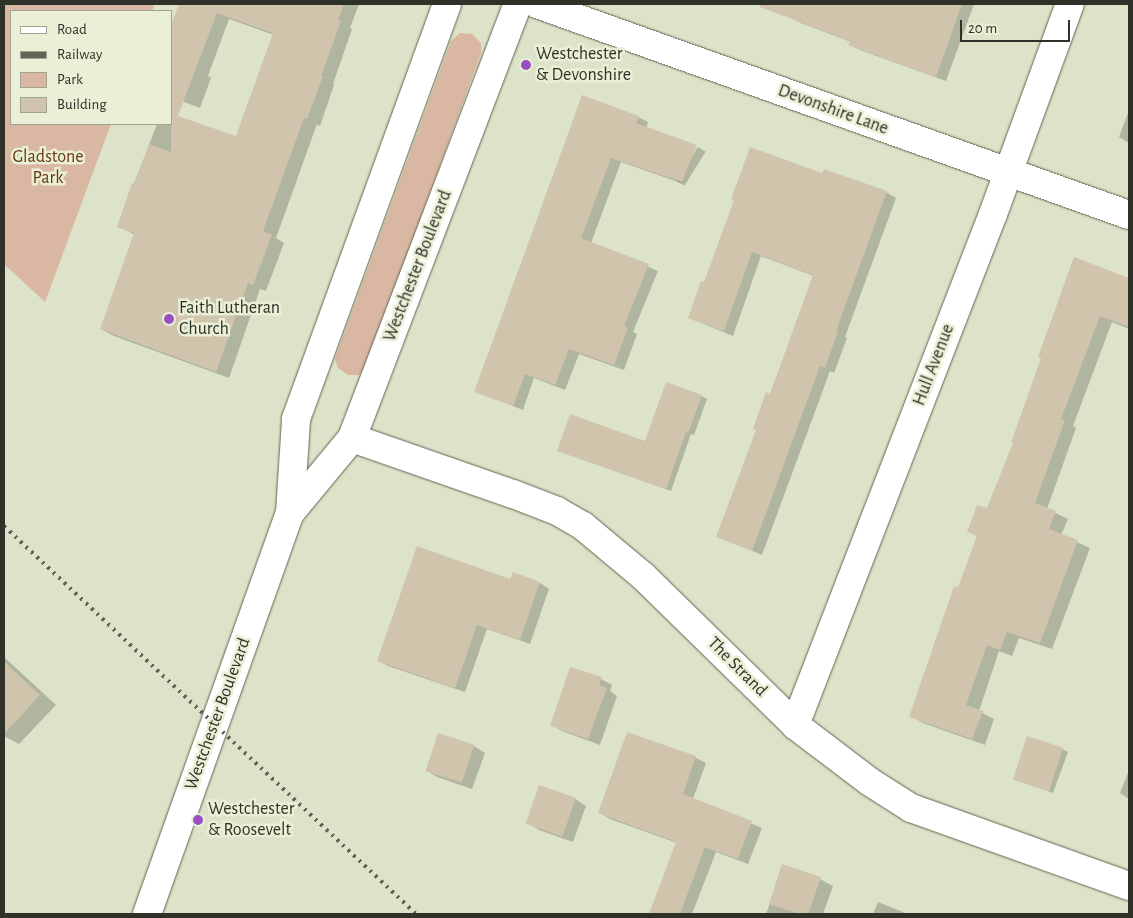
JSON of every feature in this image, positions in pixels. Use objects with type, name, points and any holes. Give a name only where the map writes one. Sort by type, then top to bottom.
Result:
[{"type":"street","name":"Westchester Boulevard","points":[[147,914],[290,513],[296,419],[447,4]]},
{"type":"street","name":"Westchester Boulevard","points":[[290,513],[352,438],[518,4]]},
{"type":"street","name":"Devonshire Lane","points":[[537,4],[1129,215]]},
{"type":"street","name":"Hull Avenue","points":[[795,725],[1009,172],[1070,4]]},
{"type":"street","name":"The Strand","points":[[352,438],[513,494],[556,511],[583,526],[643,576],[795,725],[870,782],[911,808],[1129,886]]},
{"type":"green space","name":"Gladstone Park","points":[[4,4],[155,4],[152,10],[10,10],[10,125],[111,125],[45,302],[4,264]]},
{"type":"green space","points":[[460,33],[472,34],[481,43],[481,53],[366,368],[359,375],[348,375],[338,368],[335,359],[451,41]]},
{"type":"building","points":[[179,4],[344,4],[338,20],[341,21],[321,76],[323,76],[307,119],[304,118],[263,231],[272,235],[253,285],[248,283],[216,372],[100,329],[134,233],[117,227],[132,183],[135,184],[149,144],[171,152],[172,22]],"holes":[[[217,13],[273,33],[236,136],[178,116]]]},
{"type":"building","points":[[760,4],[962,4],[936,77],[848,45],[850,41],[760,7]]},
{"type":"building","points":[[582,95],[639,116],[636,123],[697,145],[682,182],[611,158],[581,238],[649,264],[624,326],[628,328],[614,365],[569,349],[555,385],[525,374],[513,406],[474,392]]},
{"type":"building","points":[[750,147],[822,173],[824,169],[887,191],[836,331],[838,331],[825,368],[820,366],[752,551],[716,537],[756,430],[753,429],[766,392],[770,394],[813,275],[752,252],[724,331],[688,318],[701,281],[704,282],[734,200],[731,199]]},
{"type":"building","points":[[1074,257],[1129,278],[1129,327],[1100,316],[1061,419],[1065,420],[1035,503],[1056,511],[1049,529],[1078,540],[1040,643],[1007,632],[1000,650],[987,645],[966,705],[983,711],[972,739],[909,717],[954,586],[958,587],[977,536],[967,532],[977,505],[987,508],[1013,443],[1011,443],[1041,358],[1038,357]]},
{"type":"building","points":[[666,382],[702,395],[688,433],[686,432],[666,489],[557,451],[570,414],[645,441]]},
{"type":"building","points":[[417,546],[510,579],[513,572],[540,582],[520,640],[477,625],[455,688],[377,661]]},
{"type":"building","points":[[4,662],[40,695],[4,734]]},
{"type":"building","points":[[570,667],[602,677],[599,685],[607,688],[588,739],[550,726]]},
{"type":"building","points":[[627,732],[696,756],[683,794],[752,821],[738,859],[705,847],[680,914],[649,914],[676,842],[598,813]]},
{"type":"building","points":[[438,733],[474,745],[462,783],[426,771]]},
{"type":"building","points":[[1027,736],[1063,748],[1049,791],[1013,780]]},
{"type":"building","points":[[539,785],[576,798],[563,836],[526,824]]},
{"type":"building","points":[[782,864],[821,877],[808,914],[800,914],[769,904]]},
{"type":"railway","points":[[4,526],[416,914]]},
{"type":"place","name":"Westchester & Devonshire","points":[[526,65]]},
{"type":"place","name":"Faith Lutheran Church","points":[[169,319]]},
{"type":"place","name":"Westchester & Roosevelt","points":[[198,820]]}]
